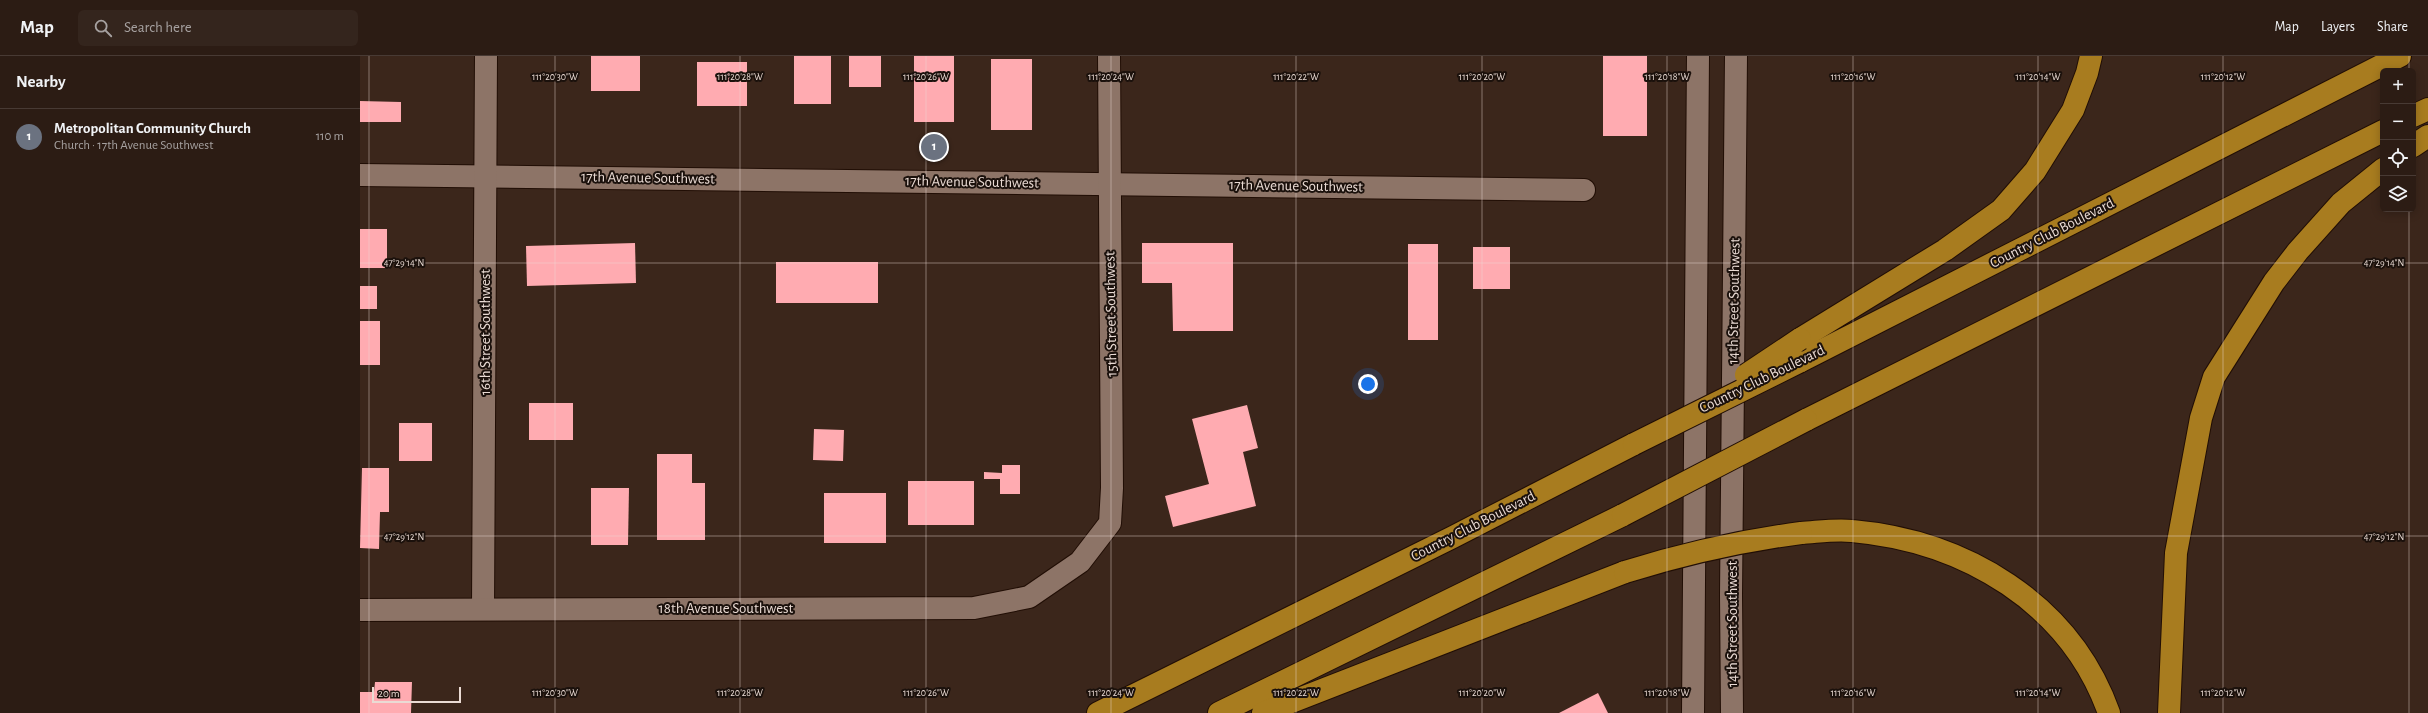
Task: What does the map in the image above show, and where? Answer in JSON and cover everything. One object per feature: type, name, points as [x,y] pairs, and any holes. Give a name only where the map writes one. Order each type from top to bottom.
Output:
[{"type":"highway","points":[[1670,425],[1800,339],[1945,250],[2001,210],[2035,171],[2073,110],[2087,73],[2090,56]]},
{"type":"highway","name":"Country Club Boulevard","points":[[1123,700],[1453,537],[1670,425],[1799,362],[2400,56]]},
{"type":"highway","points":[[2416,115],[2428,109]]},
{"type":"highway","points":[[1220,713],[1623,515],[1806,420],[2380,133]]},
{"type":"highway","points":[[2416,144],[2428,136]]},
{"type":"highway","points":[[2169,713],[2176,553],[2201,418],[2214,377],[2274,282],[2298,251],[2341,203],[2380,171]]},
{"type":"highway","points":[[1263,713],[1625,572],[1685,554],[1755,539],[1801,533],[1851,530],[1896,537],[1940,548],[1981,566],[2012,587],[2067,638],[2087,667],[2109,713]]},
{"type":"highway","points":[[1090,713],[1123,700]]},
{"type":"highway","points":[[1098,713],[1123,700]]},
{"type":"street","name":"16th Street Southwest","points":[[483,608],[486,56]]},
{"type":"street","name":"15th Street Southwest","points":[[1080,562],[1110,523],[1112,488],[1109,56]]},
{"type":"street","points":[[1693,713],[1698,56]]},
{"type":"street","name":"14th Street Southwest","points":[[1732,713],[1731,595],[1736,56]]},
{"type":"street","name":"17th Avenue Southwest","points":[[360,175],[1584,190]]},
{"type":"street","name":"18th Avenue Southwest","points":[[360,610],[483,608],[974,608],[1029,597],[1080,562]]},
{"type":"building","points":[[591,56],[640,56],[640,91],[591,91]]},
{"type":"building","points":[[794,56],[831,56],[831,104],[794,104]]},
{"type":"building","points":[[849,56],[881,56],[881,87],[849,87]]},
{"type":"building","points":[[914,56],[954,56],[954,122],[914,122]]},
{"type":"building","points":[[1603,56],[1647,56],[1647,136],[1603,136]]},
{"type":"building","points":[[991,59],[1032,59],[1032,130],[991,130]]},
{"type":"building","points":[[697,62],[747,62],[747,106],[697,106]]},
{"type":"building","points":[[360,101],[401,102],[401,122],[360,122]]},
{"type":"building","points":[[360,229],[387,229],[387,268],[360,268]]},
{"type":"building","points":[[635,243],[636,283],[527,286],[526,246]]},
{"type":"building","points":[[1142,243],[1233,243],[1233,331],[1173,331],[1172,283],[1142,283]]},
{"type":"building","points":[[1408,244],[1438,244],[1438,340],[1408,340]]},
{"type":"building","points":[[1473,247],[1510,247],[1510,289],[1473,289]]},
{"type":"building","points":[[776,262],[878,262],[878,303],[776,303]]},
{"type":"building","points":[[360,286],[377,286],[377,309],[360,309]]},
{"type":"building","points":[[360,321],[380,321],[380,365],[360,365]]},
{"type":"building","points":[[529,403],[573,403],[573,440],[529,440]]},
{"type":"building","points":[[1247,405],[1258,448],[1243,452],[1256,506],[1173,527],[1165,496],[1209,484],[1192,419]]},
{"type":"building","points":[[399,423],[432,423],[432,461],[399,461]]},
{"type":"building","points":[[814,429],[844,430],[843,461],[813,460]]},
{"type":"building","points":[[657,454],[692,454],[692,483],[705,483],[705,540],[657,540]]},
{"type":"building","points":[[1002,465],[1020,465],[1020,494],[1000,494],[1000,479],[984,479],[984,472],[1002,473]]},
{"type":"building","points":[[362,468],[389,468],[389,512],[380,512],[379,549],[360,548]]},
{"type":"building","points":[[908,481],[974,481],[974,525],[908,525]]},
{"type":"building","points":[[591,488],[629,488],[628,545],[591,545]]},
{"type":"building","points":[[824,493],[886,493],[886,543],[824,543]]},
{"type":"building","points":[[375,682],[412,682],[411,713],[360,713],[360,692],[374,692]]},
{"type":"building","points":[[1598,693],[1608,713],[1559,713]]},
{"type":"place","name":"Metropolitan Community Church","points":[[934,147]]}]
